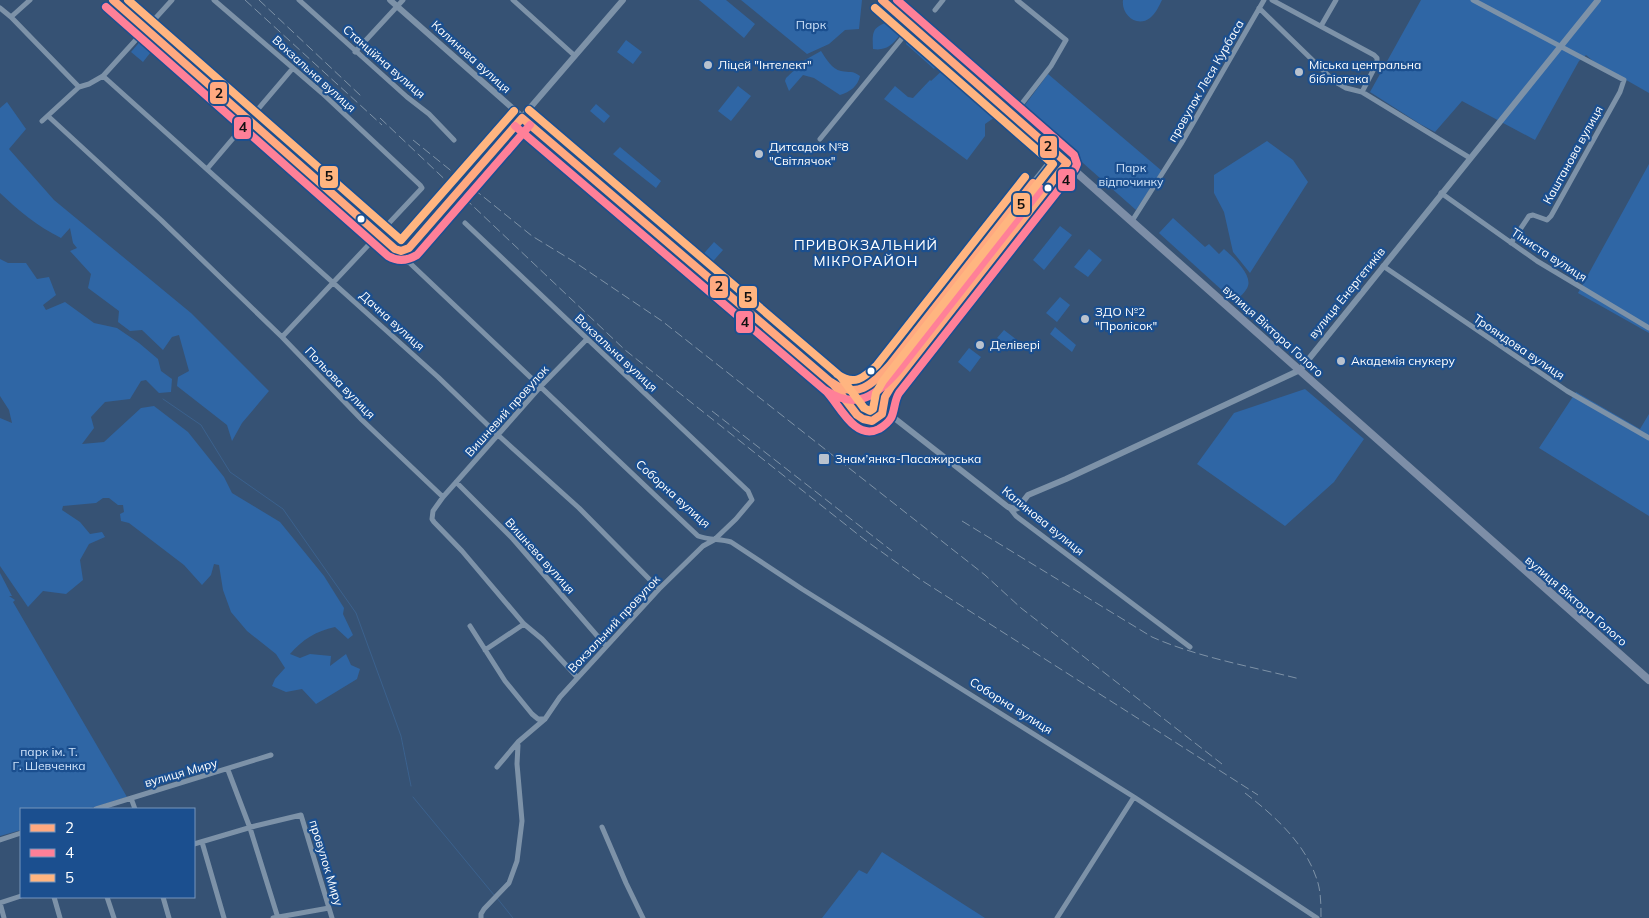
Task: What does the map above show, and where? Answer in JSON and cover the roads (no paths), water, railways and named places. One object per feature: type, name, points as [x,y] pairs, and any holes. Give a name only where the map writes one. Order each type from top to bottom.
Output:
[{"type":"main road","name":"вулиця Віктора Голого","points":[[882,0],[1649,680]]},
{"type":"street","points":[[11,17],[30,0]]},
{"type":"street","name":"Соборна вулиця","points":[[113,0],[395,249],[698,536],[731,542],[802,590],[1134,797],[1317,918]]},
{"type":"street","points":[[42,121],[79,87],[103,76],[172,0]]},
{"type":"street","name":"Вокзальна вулиця","points":[[214,0],[293,68],[420,185],[422,188],[379,235]]},
{"type":"street","name":"Станційна вулиця","points":[[299,0],[406,97],[429,114],[454,140]]},
{"type":"street","name":"Калинова вулиця","points":[[390,0],[522,118],[834,384]]},
{"type":"street","points":[[355,52],[403,0]]},
{"type":"street","points":[[513,0],[575,56]]},
{"type":"street","points":[[473,174],[623,0]]},
{"type":"street","points":[[935,10],[943,0]]},
{"type":"street","points":[[1013,115],[1051,66],[1066,40],[1017,0]]},
{"type":"street","name":"провулок Леся Курбаса","points":[[1132,221],[1167,168],[1264,0]]},
{"type":"street","points":[[1272,0],[1377,58],[1377,63],[1362,92]]},
{"type":"street","points":[[1321,26],[1336,0]]},
{"type":"street","points":[[1473,0],[1561,47]]},
{"type":"street","name":"вулиця Енергетиків","points":[[1008,507],[1015,510],[1028,495],[1300,370],[1598,0]]},
{"type":"street","points":[[0,8],[79,87]]},
{"type":"street","points":[[1259,8],[1334,81],[1346,88],[1362,92],[1470,158]]},
{"type":"street","points":[[820,139],[912,26]]},
{"type":"street","name":"Каштанова вулиця","points":[[1511,243],[1529,216],[1533,215],[1547,220],[1550,216],[1620,92],[1624,80],[1561,47]]},
{"type":"street","points":[[207,169],[293,68]]},
{"type":"street","name":"Дачна вулиця","points":[[103,76],[438,377],[498,435],[579,508],[659,589]]},
{"type":"street","name":"Польова вулиця","points":[[48,116],[161,220],[282,337],[362,420],[443,497]]},
{"type":"street","points":[[854,411],[853,401],[855,397],[863,389],[876,381],[890,365],[1056,154]]},
{"type":"street","points":[[834,384],[861,419],[872,421],[881,415],[884,410],[884,400],[891,387],[1067,163]]},
{"type":"street","name":"Тіниста вулиця","points":[[1441,193],[1562,277],[1649,328]]},
{"type":"street","points":[[408,262],[406,256],[409,248],[455,194]]},
{"type":"street","name":"Вокзальна вулиця","points":[[465,223],[748,491],[752,500]]},
{"type":"street","points":[[282,337],[379,235]]},
{"type":"street","points":[[395,249],[401,251],[409,248]]},
{"type":"street","name":"Трояндова вулиця","points":[[1383,266],[1567,391],[1649,438]]},
{"type":"street","name":"Вишневий провулок","points":[[443,497],[540,386],[587,339]]},
{"type":"street","points":[[834,384],[848,390],[874,390],[884,400]]},
{"type":"street","name":"Калинова вулиця","points":[[884,410],[1008,507],[1016,516],[1190,647]]},
{"type":"street","name":"Вишнева вулиця","points":[[456,482],[513,539],[606,646]]},
{"type":"street","points":[[443,497],[433,511],[432,519],[524,624],[542,639],[577,677]]},
{"type":"street","name":"Вокзальний провулок","points":[[497,767],[518,742],[544,719],[577,677],[659,589],[703,546],[714,540],[736,520],[752,500]]},
{"type":"street","points":[[485,650],[524,624]]},
{"type":"street","points":[[470,626],[505,682],[532,714],[538,719],[544,719]]},
{"type":"street","points":[[481,918],[484,909],[509,883],[517,861],[522,820],[517,764],[518,742]]},
{"type":"street","name":"вулиця Миру","points":[[99,808],[228,770],[271,755]]},
{"type":"street","points":[[228,770],[250,828],[276,918],[329,908]]},
{"type":"street","points":[[1057,918],[1134,797]]},
{"type":"street","points":[[131,798],[135,808]]},
{"type":"street","name":"провулок Миру","points":[[250,828],[299,815],[303,819],[332,918]]},
{"type":"street","points":[[602,827],[643,918]]},
{"type":"street","points":[[195,844],[250,828]]},
{"type":"street","points":[[0,840],[20,833]]},
{"type":"street","points":[[202,842],[224,918]]},
{"type":"street","points":[[4,918],[0,903],[20,896]]},
{"type":"street","points":[[54,898],[60,918]]},
{"type":"street","points":[[107,898],[114,918]]},
{"type":"street","points":[[162,898],[169,918]]},
{"type":"waterway","points":[[163,399],[201,425],[230,472],[283,509],[356,613],[401,736],[411,786]]},
{"type":"waterway","points":[[413,797],[494,895]]},
{"type":"waterway","points":[[497,898],[513,918]]},
{"type":"tunnel","points":[[455,194],[473,174]]},
{"type":"railway","points":[[245,0],[382,125]]},
{"type":"railway","points":[[259,0],[361,96]]},
{"type":"railway","points":[[380,118],[625,350],[865,540],[921,580],[1258,795]]},
{"type":"railway","points":[[413,140],[532,236],[573,261],[662,321],[985,575],[1021,608],[1222,764]]},
{"type":"railway","points":[[712,411],[892,551]]},
{"type":"railway","points":[[962,521],[1152,637],[1206,656],[1300,679]]},
{"type":"railway","points":[[1245,793],[1279,822],[1306,856],[1318,883],[1321,918]]},
{"type":"place","name":"Ліцей \"Інтелект\"","points":[[708,65]]},
{"type":"place","name":"Міська центральна бібліотека","points":[[1299,72]]},
{"type":"place","name":"Дитсадок №8 \"Світлячок\"","points":[[759,154]]},
{"type":"place","name":"ЗДО №2 \"Пролісок\"","points":[[1085,319]]},
{"type":"place","name":"Делівері","points":[[980,345]]},
{"type":"place","name":"Академія снукеру","points":[[1341,361]]},
{"type":"place","name":"Знам’янка-Пасажирська","points":[[824,459]]},
{"type":"district","name":"ПРИВОКЗАЛЬНИЙ МІКРОРАЙОН","points":[[866,254]]},
{"type":"park label","name":"Парк","points":[[811,25]]},
{"type":"park label","name":"Парк відпочинку","points":[[1131,175]]},
{"type":"park label","name":"парк ім. Т. Г. Шевченка","points":[[49,759]]}]
